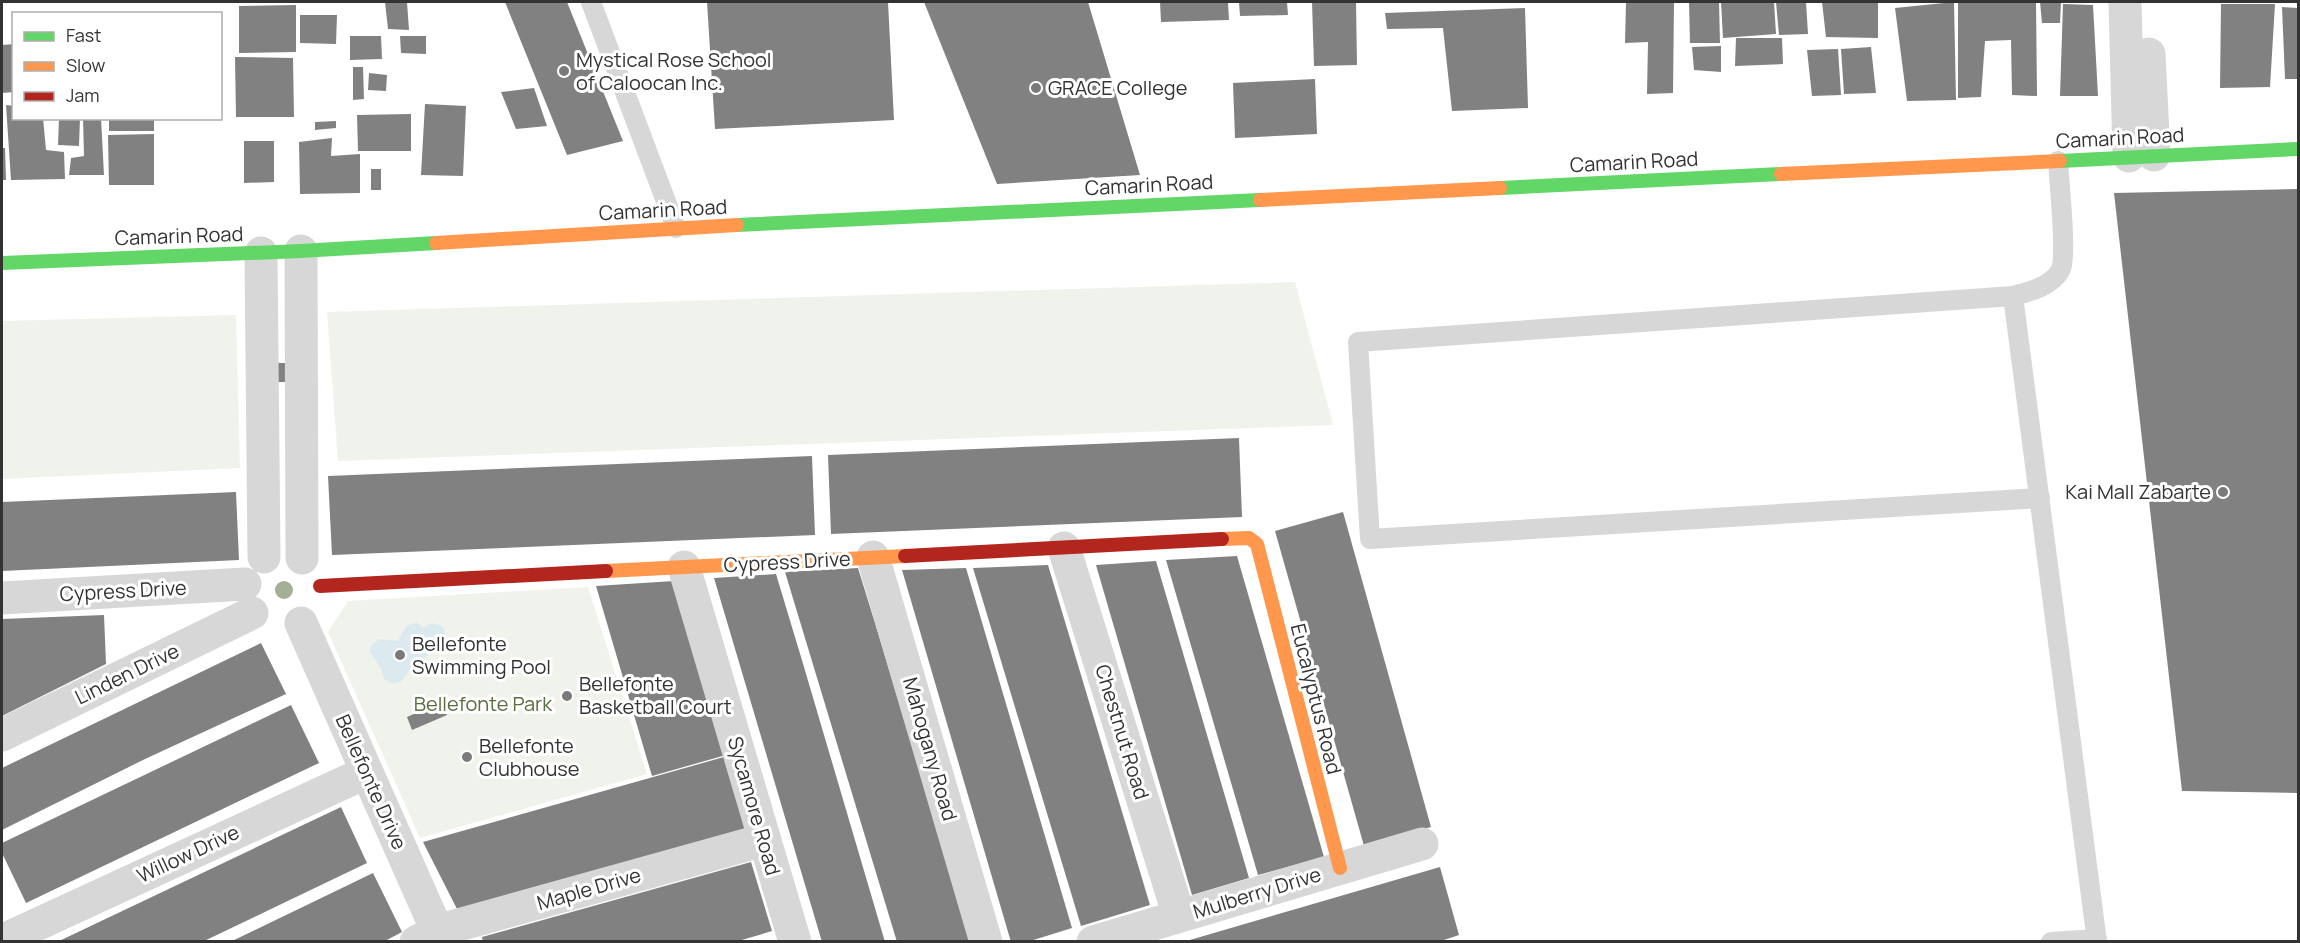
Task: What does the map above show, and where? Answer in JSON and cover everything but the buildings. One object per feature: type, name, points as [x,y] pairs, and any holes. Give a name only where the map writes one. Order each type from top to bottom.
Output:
[{"type":"main road","name":"Camarin Road","points":[[2,263],[261,253],[676,228],[2298,149]]},
{"type":"main road","name":"Cypress Drive","points":[[320,586],[1249,538],[1253,540]]},
{"type":"main road","name":"Eucalyptus Road","points":[[1253,540],[1257,544],[1340,868]]},
{"type":"street","points":[[2125,2],[2141,156]]},
{"type":"street","points":[[2141,156],[2147,2]]},
{"type":"street","points":[[301,251],[302,558]]},
{"type":"street","points":[[261,253],[264,557]]},
{"type":"street","name":"Chestnut Road","points":[[1064,548],[1179,916]]},
{"type":"street","points":[[283,552],[302,558],[317,575],[320,597],[316,607],[301,623],[280,628],[269,626],[248,599],[248,573],[264,557],[283,552]]},
{"type":"street","name":"Mahogany Road","points":[[873,557],[986,942]]},
{"type":"street","name":"Sycamore Road","points":[[684,567],[795,942]]},
{"type":"street","name":"Cypress Drive","points":[[2,598],[248,599]]},
{"type":"street","name":"Linden Drive","points":[[2,735],[248,599]]},
{"type":"street","name":"Bellefonte Drive","points":[[301,623],[367,772],[431,938]]},
{"type":"street","name":"Willow Drive","points":[[8,933],[367,772]]},
{"type":"street","name":"Maple Drive","points":[[431,938],[764,840]]},
{"type":"street","name":"Mulberry Drive","points":[[1093,942],[1422,844]]},
{"type":"lane","points":[[591,2],[676,228]]},
{"type":"lane","points":[[2040,498],[1370,538],[1358,342],[2013,296],[2032,291],[2048,283],[2060,269],[2063,253],[2058,161]]},
{"type":"lane","points":[[2013,296],[2097,940],[2051,942]]},
{"type":"green space","points":[[1295,282],[1333,425],[338,461],[327,312]]},
{"type":"green space","points":[[236,315],[240,468],[2,479],[2,321]]},
{"type":"green space","name":"Bellefonte Park","points":[[588,587],[647,774],[420,838],[328,632],[348,601]]},
{"type":"shaded area","name":"Bellefonte Swimming Pool","points":[[417,622],[423,628],[432,623],[442,626],[445,641],[439,648],[432,648],[423,662],[413,665],[402,681],[393,684],[384,679],[381,668],[370,652],[370,647],[379,639],[398,641],[406,626]]},
{"type":"traffic: fast","points":[[2060,161],[2298,149]]},
{"type":"traffic: fast","points":[[1500,188],[1781,174]]},
{"type":"traffic: fast","points":[[737,225],[1260,200]]},
{"type":"traffic: fast","points":[[2,263],[436,243]]},
{"type":"traffic: slow","points":[[1781,174],[2060,161]]},
{"type":"traffic: slow","points":[[1260,200],[1500,188]]},
{"type":"traffic: slow","points":[[436,243],[737,225]]},
{"type":"traffic: slow","points":[[1222,539],[1249,538],[1257,544],[1340,868]]},
{"type":"traffic: slow","points":[[606,571],[905,556]]},
{"type":"traffic: jam","points":[[905,556],[1222,539]]},
{"type":"traffic: jam","points":[[320,586],[606,571]]},
{"type":"place","name":"Mystical Rose School of Caloocan Inc.","points":[[564,71]]},
{"type":"place","name":"GRACE College","points":[[1036,88]]},
{"type":"place","name":"Kai Mall Zabarte","points":[[2223,492]]},
{"type":"place","name":"Bellefonte Swimming Pool","points":[[400,655]]},
{"type":"place","name":"Bellefonte Basketball Court","points":[[567,696]]},
{"type":"place","name":"Bellefonte Clubhouse","points":[[467,757]]}]
